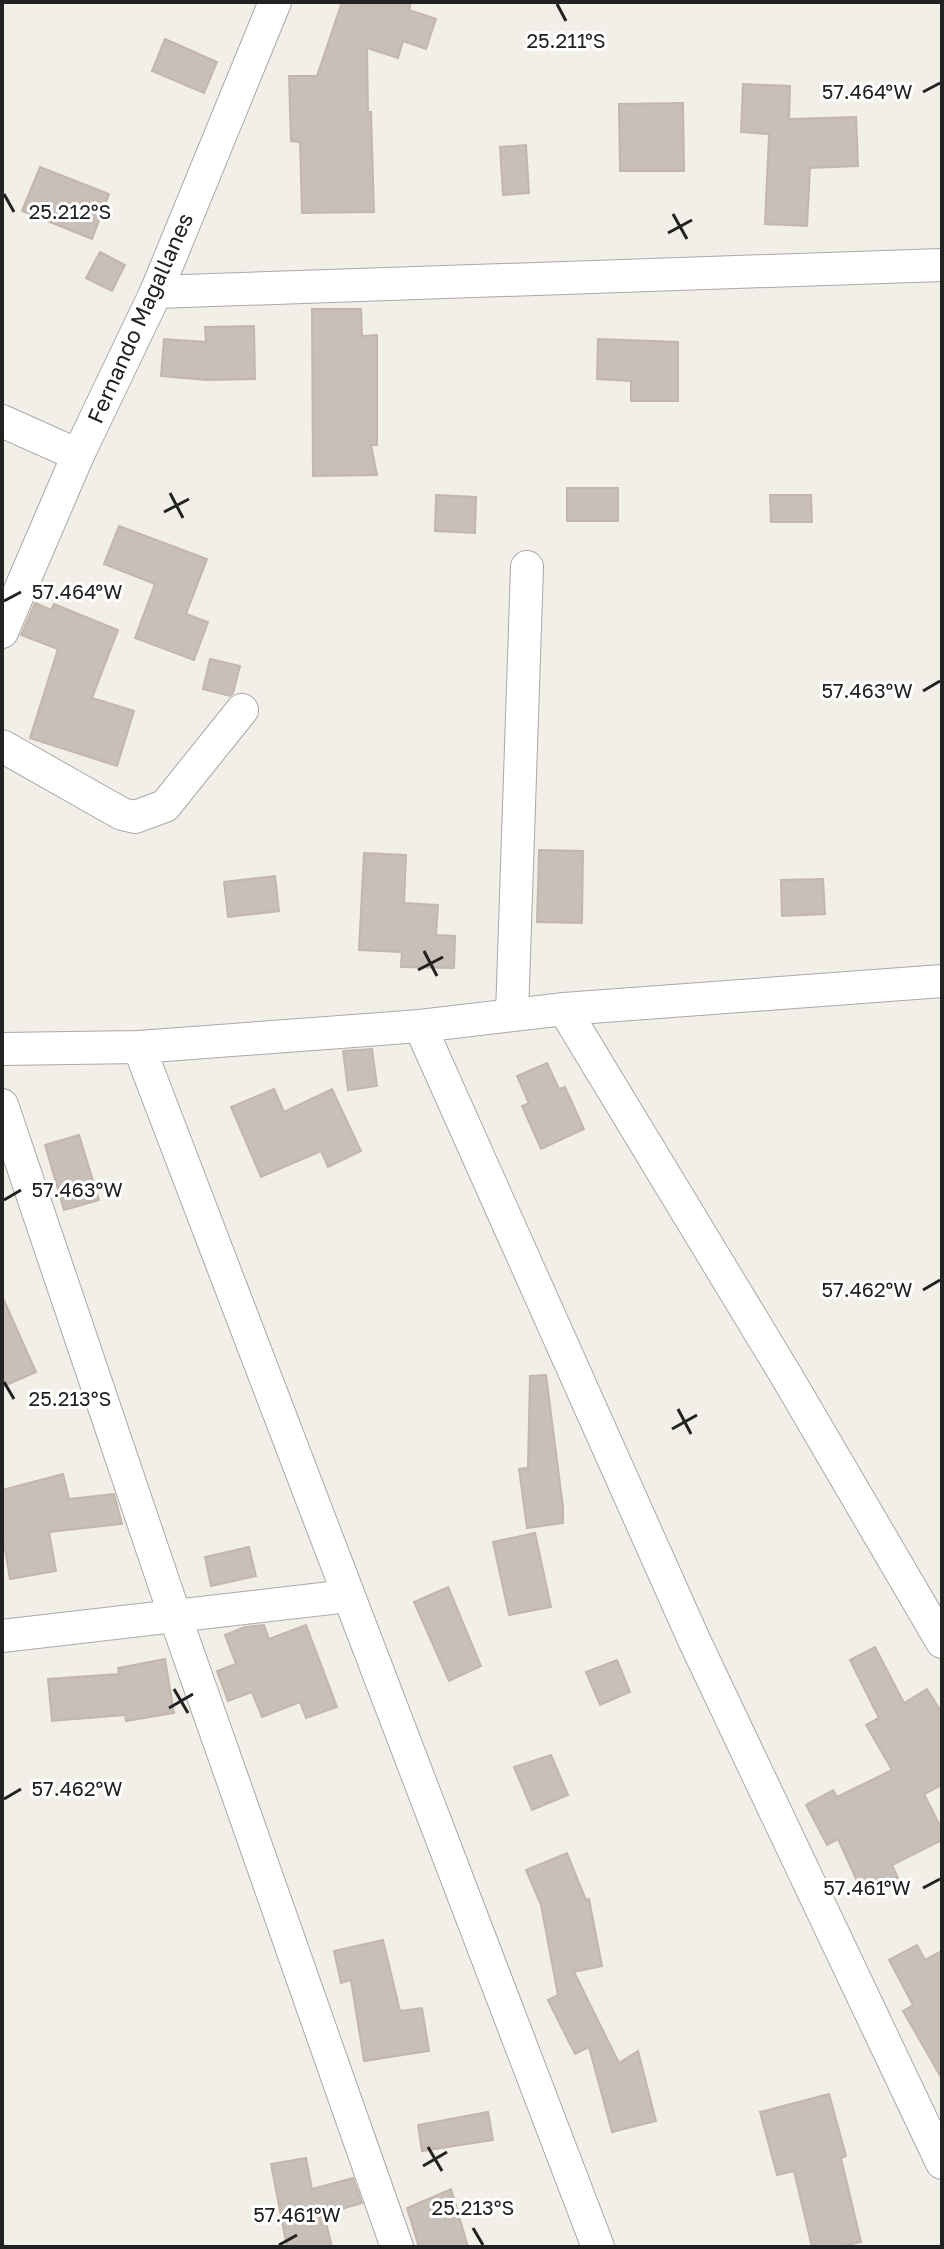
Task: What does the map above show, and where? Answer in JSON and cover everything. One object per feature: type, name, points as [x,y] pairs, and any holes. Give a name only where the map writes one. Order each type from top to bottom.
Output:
[{"type":"street","name":"Fernando Magallanes","points":[[2,632],[78,455],[156,292],[275,2]]},
{"type":"street","points":[[156,292],[942,265]]},
{"type":"street","points":[[2,421],[78,455]]},
{"type":"street","points":[[512,1015],[527,567]]},
{"type":"street","points":[[2,746],[122,814],[135,817],[165,806],[242,710]]},
{"type":"street","points":[[2,1049],[139,1047],[420,1026],[564,1009],[942,981]]},
{"type":"street","points":[[564,1009],[787,1377],[942,1642]]},
{"type":"street","points":[[420,1026],[695,1642],[942,2163]]},
{"type":"street","points":[[139,1047],[598,2247]]},
{"type":"street","points":[[2,1105],[175,1616],[397,2247]]},
{"type":"street","points":[[2,1636],[348,1596]]},
{"type":"building","points":[[342,2],[411,2],[409,10],[436,19],[426,49],[403,41],[398,58],[367,48],[374,212],[302,213],[300,142],[291,141],[289,76],[317,76]]},
{"type":"building","points":[[165,39],[217,62],[204,93],[152,71]]},
{"type":"building","points":[[743,84],[790,86],[789,119],[856,117],[858,166],[810,168],[807,226],[765,224],[769,134],[741,132]]},
{"type":"building","points":[[683,103],[684,171],[620,171],[619,104]]},
{"type":"building","points":[[526,145],[529,193],[503,195],[500,147]]},
{"type":"building","points":[[40,167],[109,194],[92,239],[22,211]]},
{"type":"building","points":[[100,252],[125,265],[112,291],[86,278]]},
{"type":"building","points":[[312,309],[361,309],[362,336],[377,335],[377,445],[371,445],[377,475],[313,476]]},
{"type":"building","points":[[254,326],[255,379],[207,380],[161,376],[164,339],[206,342],[205,327]]},
{"type":"building","points":[[598,339],[678,342],[678,401],[631,401],[631,381],[597,379]]},
{"type":"building","points":[[567,488],[618,488],[618,521],[567,521]]},
{"type":"building","points":[[436,495],[476,497],[475,533],[435,531]]},
{"type":"building","points":[[770,495],[811,495],[812,522],[771,522]]},
{"type":"building","points":[[119,526],[207,559],[186,614],[208,622],[194,660],[135,638],[155,584],[104,564]]},
{"type":"building","points":[[35,603],[51,610],[54,604],[118,630],[92,698],[134,711],[117,766],[30,738],[58,649],[21,635]]},
{"type":"building","points":[[210,659],[240,666],[230,696],[203,689]]},
{"type":"building","points":[[539,850],[583,851],[582,923],[537,922]]},
{"type":"building","points":[[364,853],[406,855],[404,903],[438,905],[436,935],[455,936],[454,968],[401,967],[402,952],[359,950]]},
{"type":"building","points":[[275,876],[279,911],[228,917],[224,882]]},
{"type":"building","points":[[823,879],[825,914],[782,916],[781,880]]},
{"type":"building","points":[[372,1049],[377,1086],[348,1090],[343,1051]]},
{"type":"building","points":[[547,1063],[559,1089],[565,1087],[584,1129],[541,1149],[522,1106],[529,1103],[517,1076]]},
{"type":"building","points":[[274,1089],[284,1112],[332,1089],[361,1151],[328,1167],[321,1151],[261,1177],[231,1107]]},
{"type":"building","points":[[79,1135],[99,1200],[64,1210],[45,1145]]},
{"type":"building","points":[[2,1296],[36,1372],[2,1387]]},
{"type":"building","points":[[546,1375],[563,1523],[527,1528],[519,1469],[528,1468],[530,1376]]},
{"type":"building","points":[[63,1474],[69,1499],[114,1494],[122,1524],[49,1532],[56,1571],[10,1579],[2,1532],[2,1490]]},
{"type":"building","points":[[535,1533],[551,1607],[509,1615],[493,1542]]},
{"type":"building","points":[[249,1547],[256,1576],[211,1586],[205,1557]]},
{"type":"building","points":[[448,1587],[481,1666],[449,1681],[414,1602]]},
{"type":"building","points":[[264,1625],[269,1639],[306,1625],[337,1707],[306,1718],[300,1702],[262,1717],[252,1692],[228,1701],[217,1671],[236,1664],[225,1635],[245,1627]]},
{"type":"building","points":[[875,1647],[904,1703],[927,1689],[942,1713],[942,1785],[924,1794],[942,1830],[942,1840],[892,1865],[898,1878],[863,1894],[838,1839],[827,1845],[806,1805],[833,1790],[837,1797],[892,1770],[866,1725],[879,1718],[850,1660]]},
{"type":"building","points":[[165,1659],[174,1713],[126,1721],[125,1715],[52,1721],[48,1679],[119,1674],[118,1668]]},
{"type":"building","points":[[617,1660],[630,1692],[600,1705],[586,1672]]},
{"type":"building","points":[[551,1755],[568,1795],[532,1810],[514,1767]]},
{"type":"building","points":[[567,1853],[586,1900],[589,1899],[602,1966],[574,1972],[619,2063],[638,2051],[656,2121],[612,2132],[589,2047],[575,2054],[548,2000],[558,1995],[541,1905],[526,1870]]},
{"type":"building","points":[[383,1940],[400,2011],[422,2008],[429,2051],[364,2061],[351,1980],[341,1983],[334,1951]]},
{"type":"building","points":[[917,1945],[925,1960],[942,1951],[942,2079],[903,2011],[913,2005],[889,1960]]},
{"type":"building","points":[[829,2094],[846,2156],[841,2158],[861,2242],[838,2247],[812,2247],[794,2171],[777,2175],[760,2112]]},
{"type":"building","points":[[488,2112],[493,2140],[422,2151],[418,2125]]},
{"type":"building","points":[[306,2158],[312,2189],[353,2178],[362,2203],[324,2214],[332,2247],[287,2247],[271,2164]]},
{"type":"building","points":[[451,2189],[468,2247],[419,2247],[407,2208]]}]
